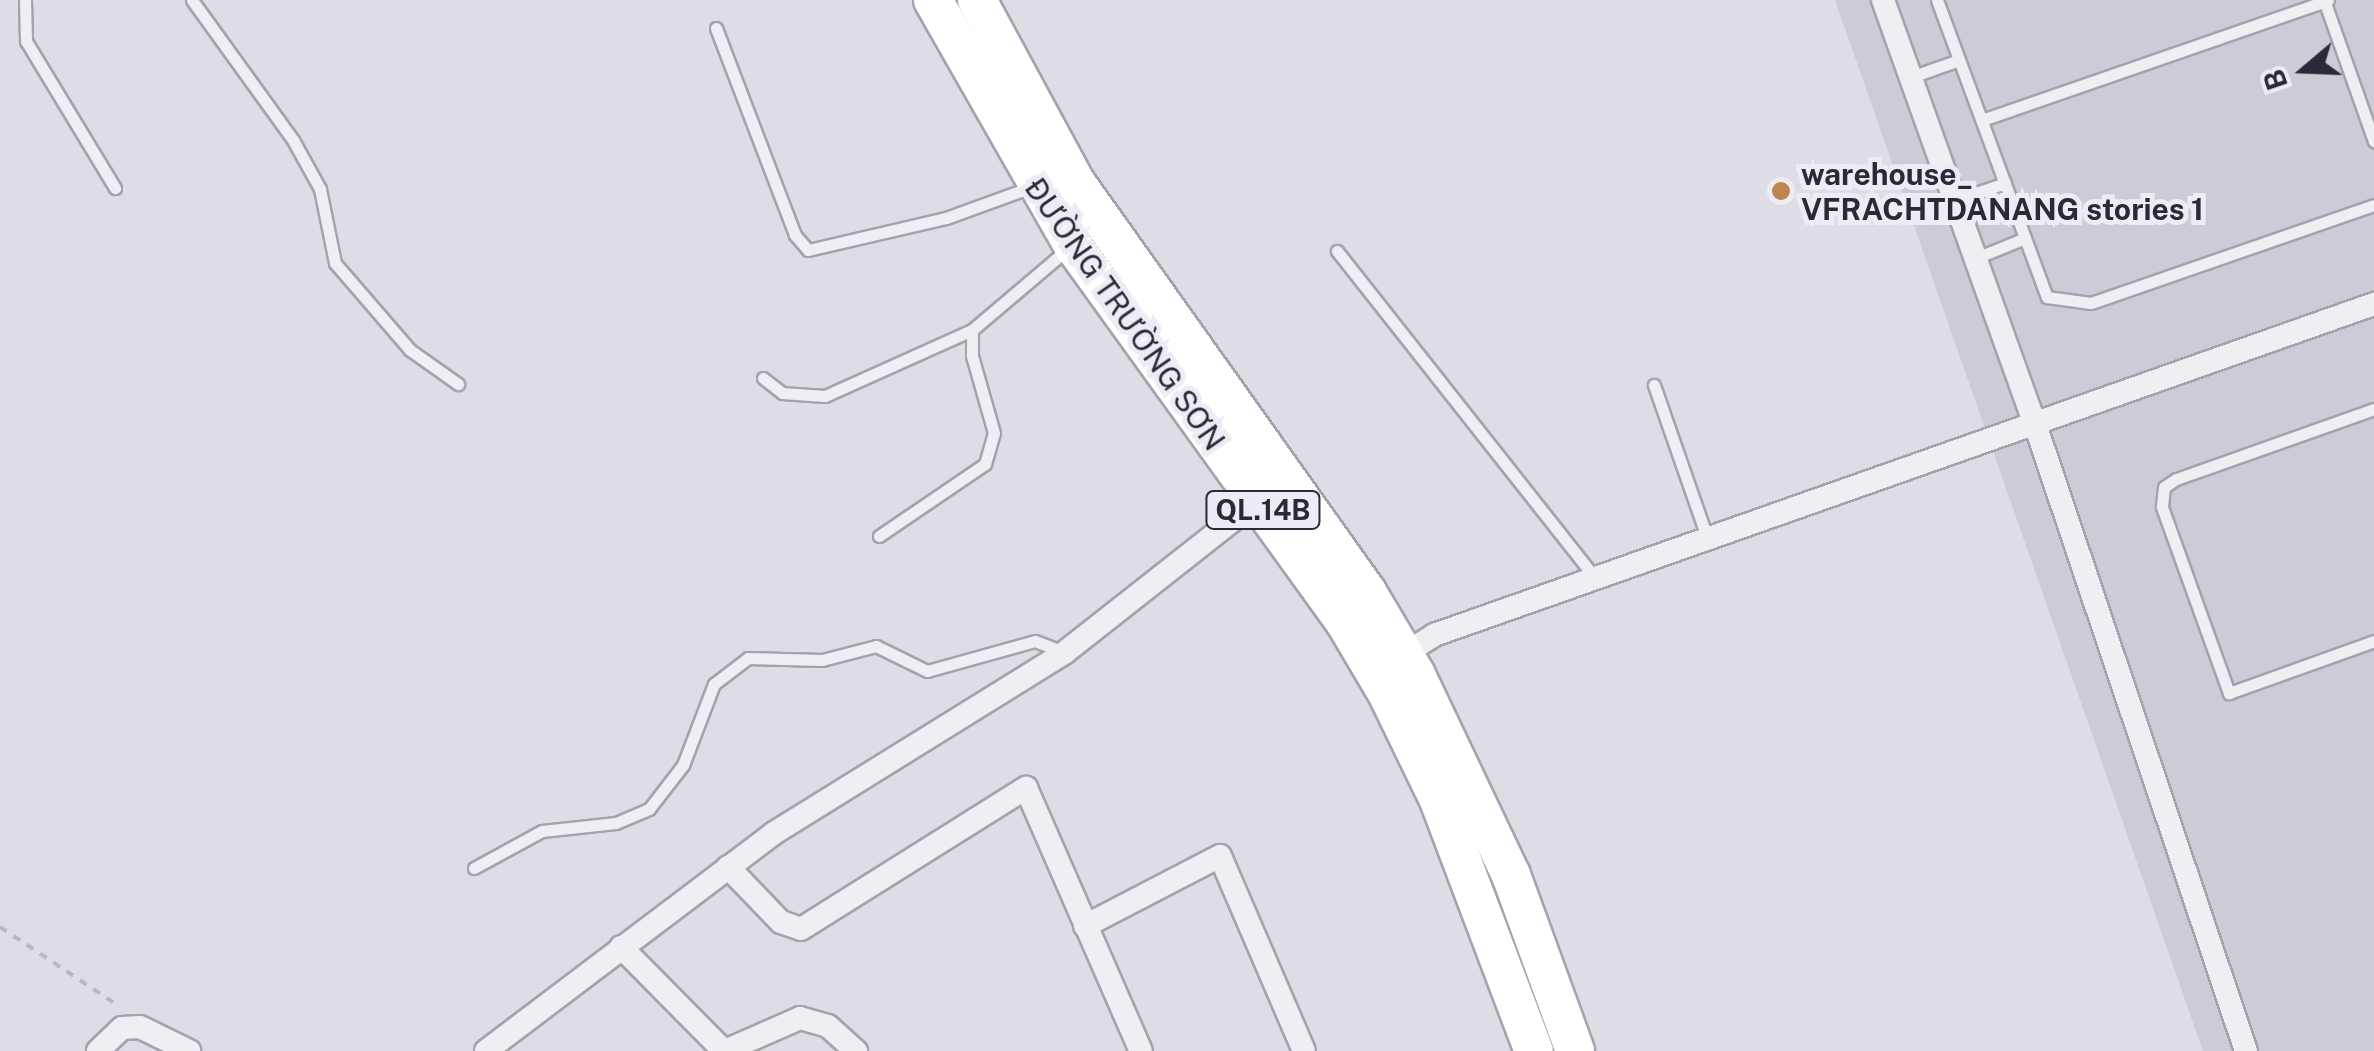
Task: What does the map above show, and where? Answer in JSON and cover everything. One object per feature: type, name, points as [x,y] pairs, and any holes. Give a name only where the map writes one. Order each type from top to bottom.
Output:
[{"type":"highway","name":"ĐƯỜNG TRƯỜNG SƠN","points":[[933,0],[1035,186],[1073,244],[1344,622],[1415,747],[1534,1051]]},
{"type":"highway","name":"ĐƯỜNG TRƯỜNG SƠN","points":[[977,0],[1076,183],[1368,592],[1404,654],[1512,875],[1575,1051]]},
{"type":"street","points":[[1883,0],[2034,421],[2246,1051]]},
{"type":"street","points":[[1404,654],[1434,635],[2374,304]]},
{"type":"street","points":[[486,1051],[728,867],[1064,653],[1256,502]]},
{"type":"street","points":[[728,867],[782,922],[802,929],[1026,788],[1141,1051]]},
{"type":"street","points":[[1086,926],[1220,856],[1304,1051]]},
{"type":"street","points":[[621,947],[724,1051],[800,1018],[828,1026],[856,1051]]},
{"type":"street","points":[[98,1051],[122,1028],[140,1027],[189,1051]]},
{"type":"lane","points":[[25,0],[26,41],[115,188]]},
{"type":"lane","points":[[192,0],[294,140],[320,189],[335,263],[410,350],[458,384]]},
{"type":"lane","points":[[1937,0],[2047,297],[2090,303],[2374,205]]},
{"type":"lane","points":[[1982,120],[2325,0],[2374,141]]},
{"type":"lane","points":[[716,28],[795,235],[808,250],[946,218],[1035,186]]},
{"type":"lane","points":[[1911,77],[1959,60]]},
{"type":"lane","points":[[1956,200],[2005,183]]},
{"type":"lane","points":[[1976,258],[2026,238]]},
{"type":"lane","points":[[764,378],[782,393],[824,396],[972,330],[1073,244]]},
{"type":"lane","points":[[1337,252],[1595,578]]},
{"type":"lane","points":[[879,536],[986,464],[994,432],[972,356],[972,330]]},
{"type":"lane","points":[[1654,385],[1707,537]]},
{"type":"lane","points":[[2374,409],[2176,480],[2164,486],[2162,507],[2229,693],[2374,641]]},
{"type":"lane","points":[[474,868],[542,831],[616,823],[649,810],[683,765],[714,684],[748,658],[822,660],[876,646],[927,671],[1036,641],[1064,653]]},
{"type":"path","points":[[0,927],[108,995],[140,1027]]},
{"type":"shaded area","points":[[1835,0],[2374,0],[2374,1051],[2203,1051]]},
{"type":"place","name":"warehouse_ VFRACHTDANANG stories 1","points":[[1781,191]]}]
